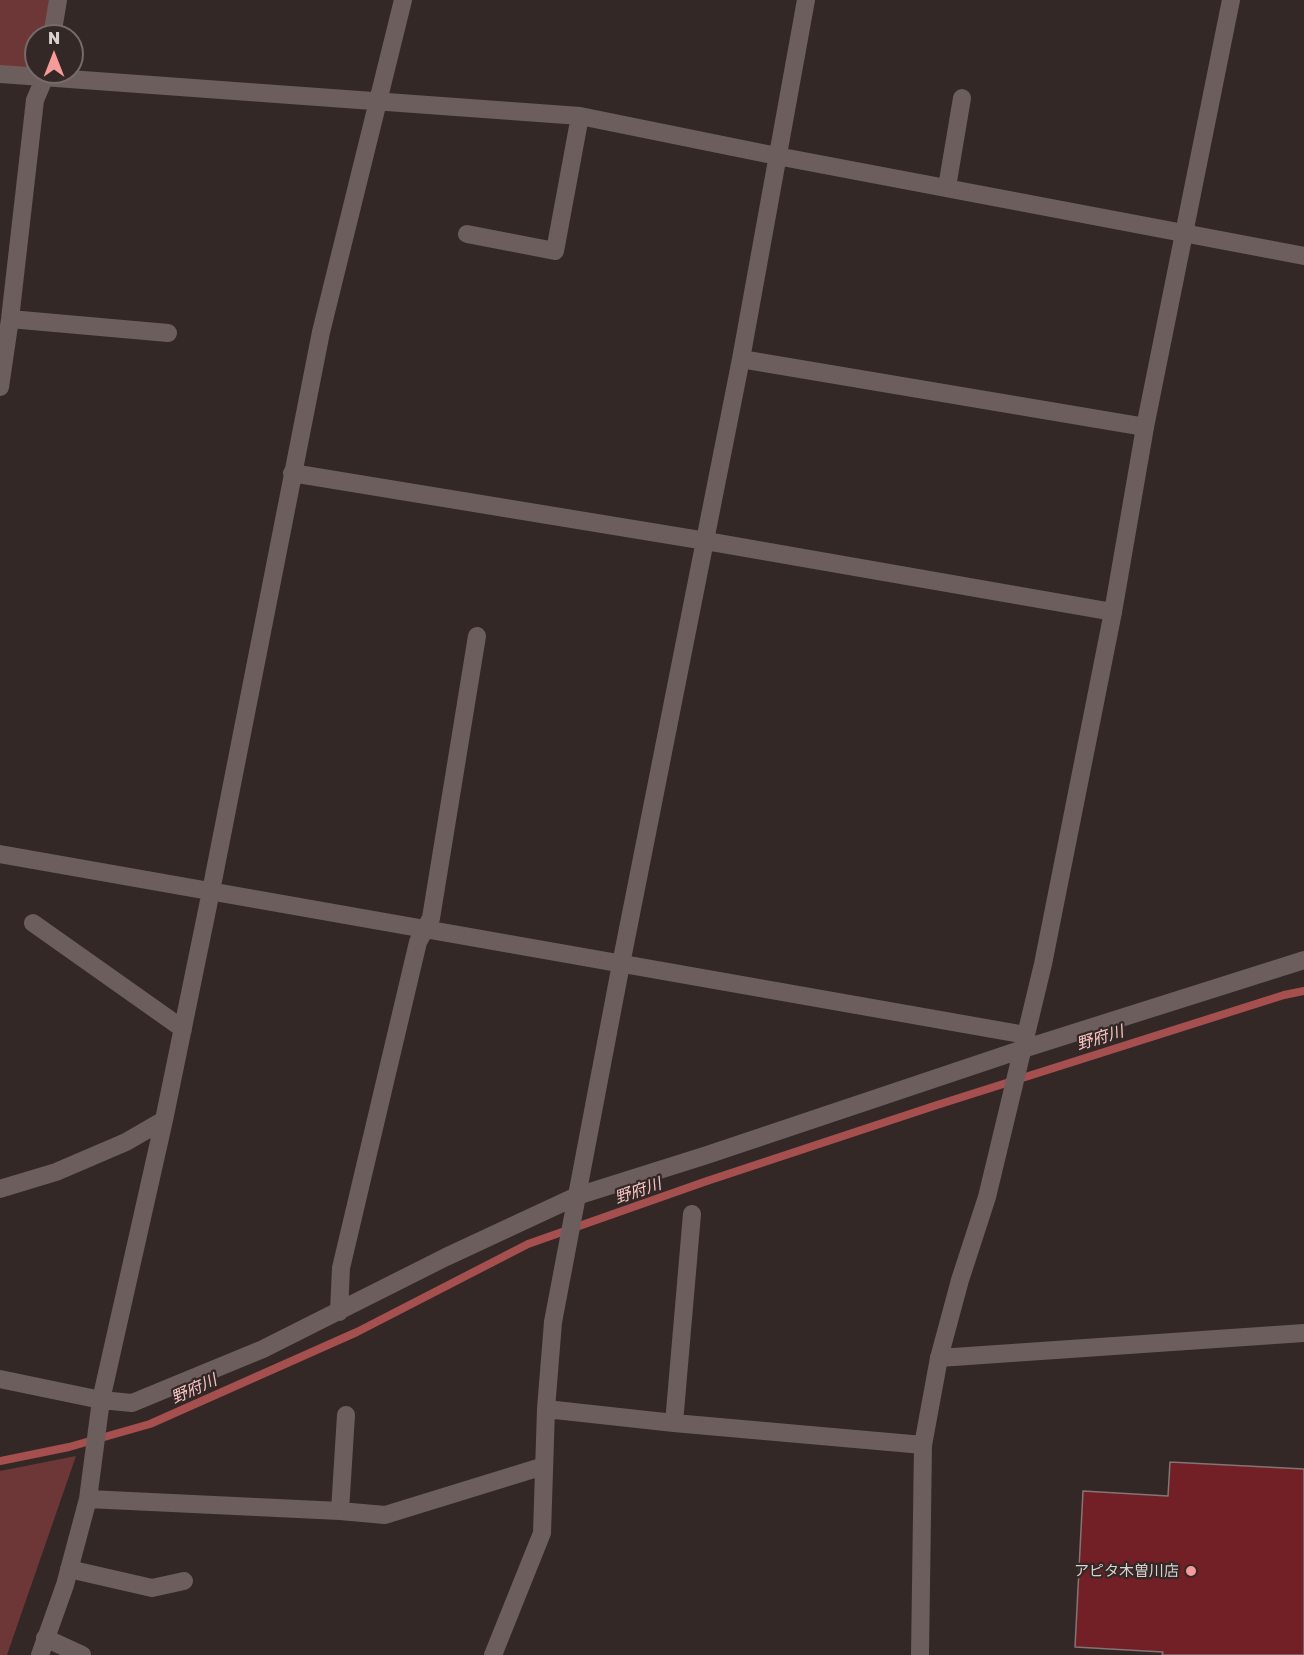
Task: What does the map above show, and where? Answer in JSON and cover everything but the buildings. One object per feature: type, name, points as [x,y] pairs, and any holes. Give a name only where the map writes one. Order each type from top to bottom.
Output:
[{"type":"street","points":[[54,24],[57,0]]},
{"type":"street","points":[[82,1655],[42,1646],[69,1569],[88,1499],[101,1400],[183,1029],[321,332],[403,0]]},
{"type":"street","points":[[495,1655],[542,1533],[546,1409],[553,1322],[621,964],[741,359],[806,0]]},
{"type":"street","points":[[920,1655],[923,1445],[939,1358],[960,1280],[987,1197],[1043,964],[1113,612],[1145,427],[1186,233],[1231,0]]},
{"type":"street","points":[[0,74],[24,75]]},
{"type":"street","points":[[84,78],[580,116],[777,156],[1304,256]]},
{"type":"street","points":[[0,387],[10,319],[34,100],[42,84]]},
{"type":"street","points":[[947,187],[962,98]]},
{"type":"street","points":[[467,234],[555,251],[580,116]]},
{"type":"street","points":[[10,319],[168,333]]},
{"type":"street","points":[[741,359],[1145,427]]},
{"type":"street","points":[[292,474],[706,541],[1113,612]]},
{"type":"street","points":[[339,1312],[341,1268],[418,942],[431,918],[477,636]]},
{"type":"street","points":[[0,854],[621,964],[1024,1047]]},
{"type":"street","points":[[33,923],[183,1029]]},
{"type":"street","points":[[0,1379],[101,1400],[132,1403],[263,1349],[446,1257],[576,1202],[1024,1047],[1304,960]]},
{"type":"street","points":[[0,1190],[56,1172],[126,1142],[164,1120]]},
{"type":"street","points":[[674,1423],[692,1214]]},
{"type":"street","points":[[939,1358],[1304,1333]]},
{"type":"street","points":[[546,1409],[923,1445]]},
{"type":"street","points":[[340,1511],[346,1415]]},
{"type":"street","points":[[88,1499],[385,1515],[544,1466]]},
{"type":"street","points":[[69,1569],[152,1588],[184,1581]]},
{"type":"shaded area","points":[[0,0],[67,0],[61,24],[24,24],[24,72],[0,73]]},
{"type":"shaded area","points":[[76,1456],[7,1655],[0,1655],[0,1471]]},
{"type":"waterway","name":"野府川","points":[[0,1461],[69,1447],[150,1424],[357,1332],[528,1244],[707,1181],[937,1105],[1284,995],[1304,991]]},
{"type":"place","name":"アピタ木曽川店","points":[[1191,1571]]}]
